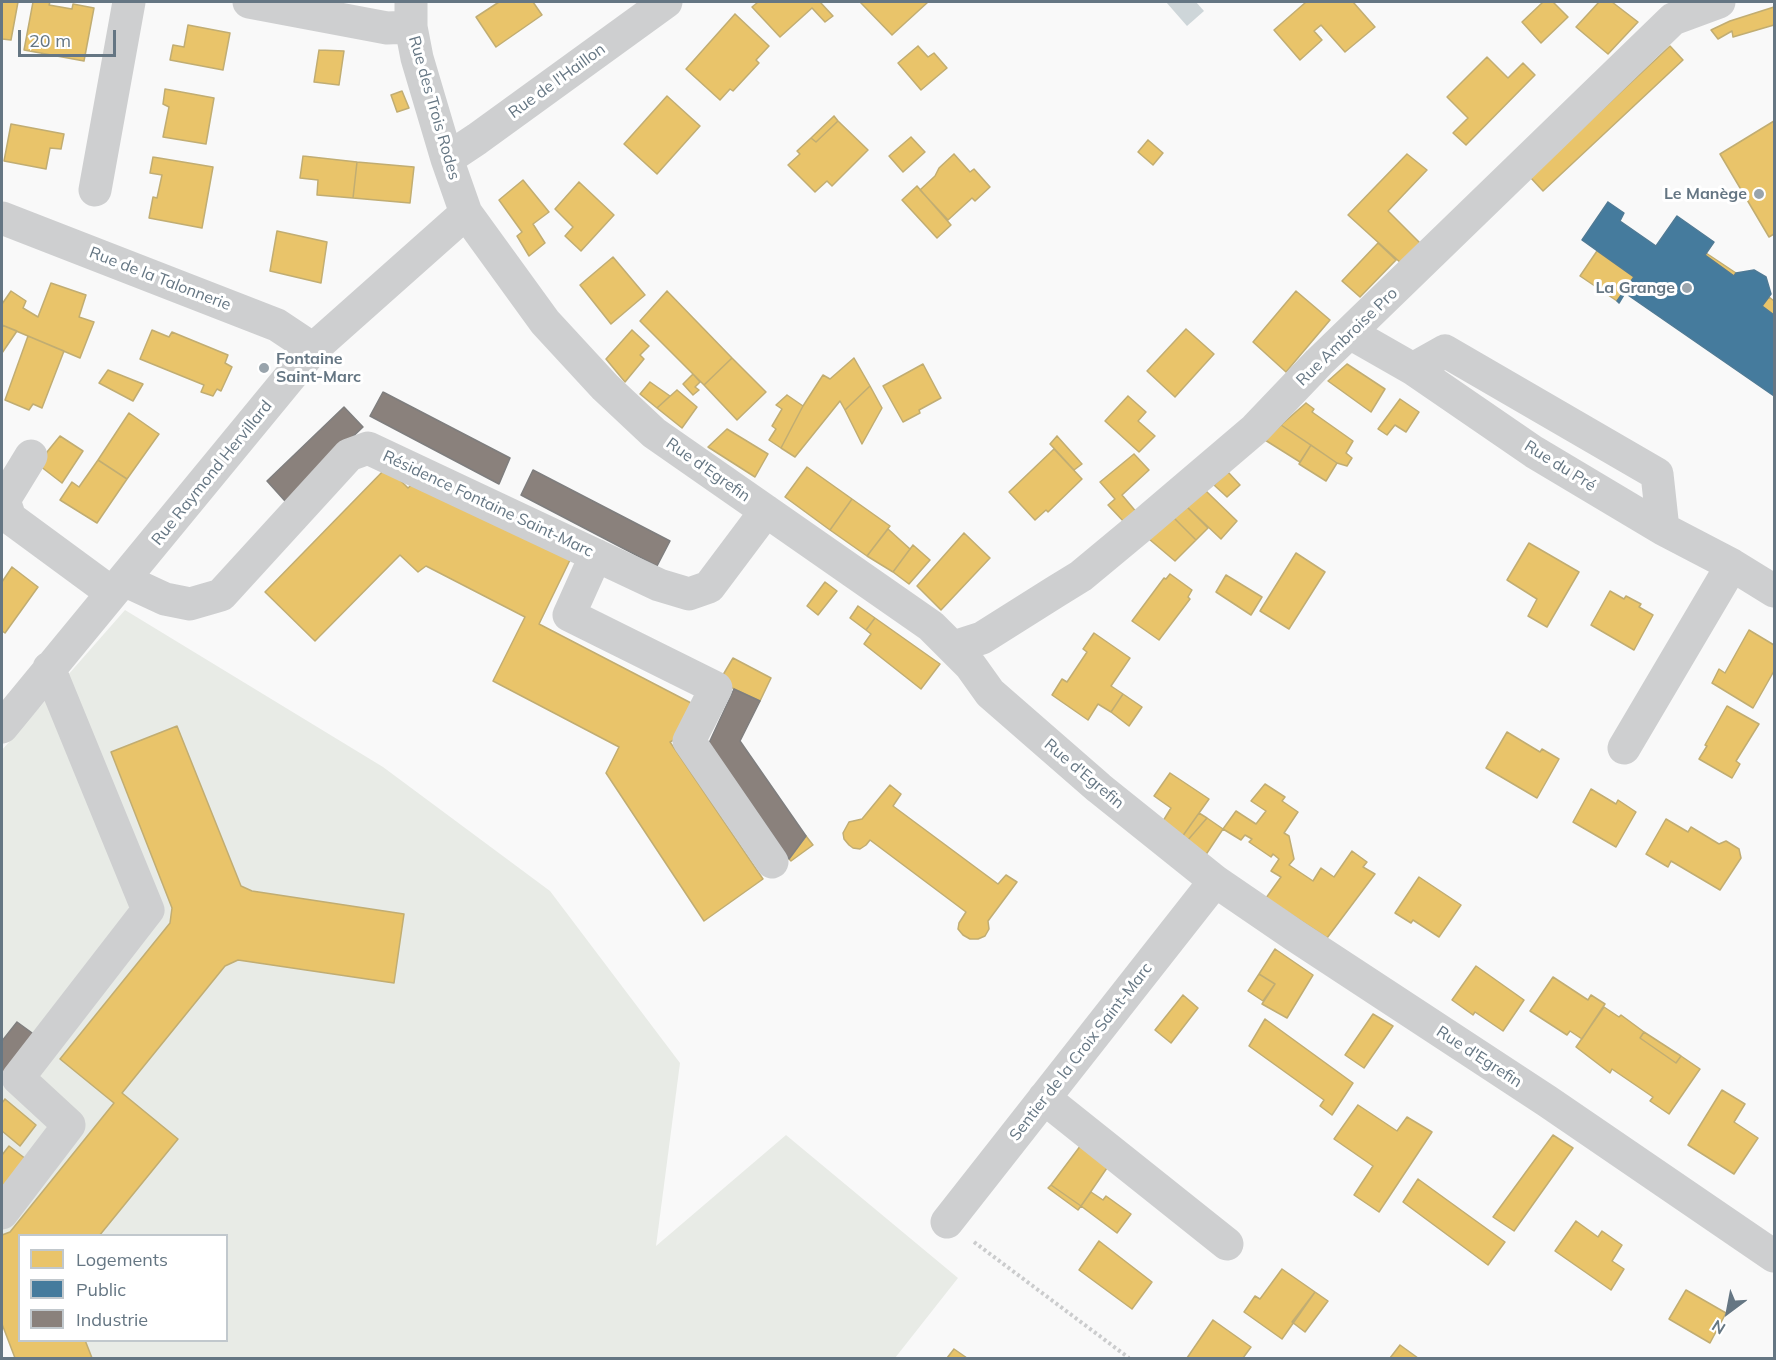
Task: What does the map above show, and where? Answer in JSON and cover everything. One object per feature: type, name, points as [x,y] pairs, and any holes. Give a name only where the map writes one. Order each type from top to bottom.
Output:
[{"type":"street","points":[[95,190],[129,2]]},
{"type":"street","points":[[249,2],[387,28],[411,14]]},
{"type":"street","name":"Rue de l'Haillon","points":[[447,159],[666,2]]},
{"type":"street","name":"Rue Ambroise Pro","points":[[954,648],[982,639],[1082,576],[1255,429],[1319,362],[1673,19],[1719,2]]},
{"type":"street","name":"Rue des Trois Rodes","points":[[411,14],[417,58],[447,159],[466,213]]},
{"type":"street","name":"Rue Raymond Hervillard","points":[[2,727],[313,349],[466,213]]},
{"type":"street","name":"Rue d'Egrefin","points":[[466,213],[545,322],[605,387],[654,433],[931,627],[970,665],[990,693],[1099,788],[1215,881],[1547,1101],[1771,1245]]},
{"type":"street","name":"Rue de la Talonnerie","points":[[2,218],[277,325],[313,349]]},
{"type":"street","name":"Rue du Pré","points":[[1350,333],[1413,369],[1534,452],[1663,529],[1732,565],[1774,591]]},
{"type":"street","points":[[1413,369],[1445,351],[1657,474],[1663,529]]},
{"type":"street","name":"Résidence Fontaine Saint-Marc","points":[[31,456],[4,500],[10,518],[118,587],[190,604],[221,595],[349,455],[368,448],[659,585],[689,594],[710,587],[766,511]]},
{"type":"street","points":[[596,555],[568,615],[716,688],[689,741],[772,861]]},
{"type":"street","points":[[1624,748],[1732,565]]},
{"type":"street","points":[[2,1214],[69,1125],[18,1078],[148,910],[49,668]]},
{"type":"street","name":"Sentier de la Croix Saint-Marc","points":[[947,1222],[1215,881]]},
{"type":"street","points":[[1044,1098],[1227,1244]]},
{"type":"path","points":[[947,1222],[1129,1359]]},
{"type":"shaded area","points":[[1166,2],[1196,2],[1204,11],[1187,26]]},
{"type":"shaded area","points":[[125,610],[383,767],[550,891],[680,1063],[656,1246],[786,1135],[958,1278],[895,1358],[92,1358],[85,1342],[228,1342],[228,1234],[99,1234],[122,1093],[225,966],[238,960],[394,983],[241,886],[177,726],[111,753],[172,908],[170,923],[60,1058],[114,1103],[10,1232],[2,1235],[2,750]]},
{"type":"building: Logements","points":[[2,2],[18,2],[11,40],[2,39]]},
{"type":"building: Logements","points":[[33,2],[50,2],[49,5],[72,9],[73,4],[94,8],[84,61],[24,50]]},
{"type":"building: Logements","points":[[499,2],[533,2],[542,15],[496,47],[476,17]]},
{"type":"building: Logements","points":[[758,2],[820,2],[833,16],[825,22],[812,8],[780,37],[752,7]]},
{"type":"building: Logements","points":[[860,2],[928,2],[892,35]]},
{"type":"building: Logements","points":[[1306,2],[1353,2],[1375,27],[1345,52],[1321,25],[1314,31],[1322,40],[1300,60],[1274,30]]},
{"type":"building: Logements","points":[[1543,2],[1553,2],[1568,17],[1541,43],[1522,22]]},
{"type":"building: Logements","points":[[1599,2],[1612,2],[1638,22],[1608,54],[1576,27]]},
{"type":"building: Logements","points":[[1774,7],[1774,25],[1733,37],[1732,31],[1718,39],[1711,30],[1730,21]]},
{"type":"building: Logements","points":[[735,14],[769,46],[756,60],[759,63],[733,91],[730,89],[720,100],[686,69]]},
{"type":"building: Logements","points":[[188,25],[230,33],[223,70],[170,60],[173,45],[184,47]]},
{"type":"building: Logements","points":[[918,46],[928,57],[934,53],[947,68],[921,90],[898,63]]},
{"type":"building: Logements","points":[[1670,46],[1683,60],[1543,191],[1530,177]]},
{"type":"building: Logements","points":[[319,50],[344,51],[339,85],[314,82]]},
{"type":"building: Logements","points":[[1487,57],[1508,78],[1523,63],[1535,75],[1466,145],[1453,133],[1468,118],[1447,97]]},
{"type":"building: Logements","points":[[165,89],[214,98],[206,144],[163,137],[169,107],[163,104]]},
{"type":"building: Logements","points":[[402,91],[409,108],[397,112],[391,95]]},
{"type":"building: Logements","points":[[667,96],[700,126],[657,174],[624,144]]},
{"type":"building: Logements","points":[[834,116],[838,121],[816,142],[811,138]]},
{"type":"building: Logements","points":[[838,121],[868,150],[832,186],[827,181],[815,192],[788,165],[800,154],[797,151],[811,138],[816,142]]},
{"type":"building: Logements","name":"Le Manège","points":[[1774,121],[1774,234],[1769,237],[1720,154]]},
{"type":"building: Logements","points":[[11,124],[64,134],[61,149],[50,148],[46,169],[4,161]]},
{"type":"building: Logements","points":[[911,137],[925,152],[903,172],[889,156]]},
{"type":"building: Logements","points":[[1148,140],[1163,153],[1153,165],[1138,152]]},
{"type":"building: Logements","points":[[954,154],[970,172],[974,169],[990,187],[975,201],[972,198],[948,220],[920,190]]},
{"type":"building: Logements","points":[[1407,154],[1427,170],[1388,211],[1421,244],[1402,264],[1348,215]]},
{"type":"building: Logements","points":[[303,156],[357,162],[353,198],[317,195],[318,180],[300,178]]},
{"type":"building: Logements","points":[[153,157],[213,167],[202,228],[149,218],[153,197],[157,198],[162,175],[150,173]]},
{"type":"building: Logements","points":[[357,162],[414,167],[410,203],[353,198]]},
{"type":"building: Logements","points":[[523,180],[549,212],[533,224],[545,243],[529,256],[517,236],[522,232],[499,200]]},
{"type":"building: Logements","points":[[579,182],[614,215],[581,251],[565,236],[573,227],[555,209]]},
{"type":"building: Logements","points":[[917,186],[951,225],[937,238],[902,200]]},
{"type":"building: Logements","points":[[277,231],[327,242],[321,283],[270,271]]},
{"type":"building: Logements","points":[[1378,243],[1396,260],[1360,297],[1342,281]]},
{"type":"building: Logements","points":[[1597,251],[1634,277],[1617,301],[1580,276]]},
{"type":"building: Logements","points":[[1706,253],[1736,273],[1734,276],[1705,255]]},
{"type":"building: Logements","points":[[613,257],[645,295],[611,324],[580,285]]},
{"type":"building: Logements","points":[[51,283],[86,295],[79,317],[94,322],[80,358],[2,325],[2,304],[11,291],[26,301],[23,308],[38,317]]},
{"type":"building: Logements","points":[[667,291],[732,358],[704,385],[640,321]]},
{"type":"building: Logements","points":[[1296,291],[1330,320],[1286,372],[1253,342]]},
{"type":"building: Logements","points":[[1769,297],[1774,301],[1774,315],[1762,306]]},
{"type":"building: Logements","points":[[2,325],[17,331],[2,353]]},
{"type":"building: Logements","points":[[1186,329],[1214,354],[1175,397],[1147,371]]},
{"type":"building: Logements","points":[[152,330],[169,337],[172,332],[228,355],[225,363],[232,367],[221,391],[217,389],[213,396],[201,392],[204,385],[140,359]]},
{"type":"building: Logements","points":[[632,330],[649,346],[640,355],[644,359],[625,382],[606,359]]},
{"type":"building: Logements","points":[[28,336],[64,351],[42,408],[33,404],[29,410],[5,400]]},
{"type":"building: Logements","points":[[732,358],[766,392],[737,420],[704,385]]},
{"type":"building: Logements","points":[[854,358],[870,386],[845,410],[840,401],[795,457],[781,448],[803,406],[823,375],[830,379]]},
{"type":"building: Logements","points":[[923,364],[941,398],[903,422],[883,386]]},
{"type":"building: Logements","points":[[1347,364],[1385,389],[1371,412],[1328,381]]},
{"type":"building: Logements","points":[[108,370],[143,384],[133,401],[99,383]]},
{"type":"building: Logements","points":[[693,374],[700,382],[695,387],[699,390],[693,395],[683,384]]},
{"type":"building: Logements","points":[[650,382],[670,396],[657,408],[640,394]]},
{"type":"building: Logements","points":[[870,386],[882,408],[862,444],[845,410]]},
{"type":"building: Logements","points":[[677,390],[697,407],[682,428],[657,408]]},
{"type":"building: Logements","points":[[787,395],[803,406],[781,448],[769,440],[776,429],[772,426],[782,409],[776,405]]},
{"type":"building: Logements","points":[[1128,396],[1146,412],[1138,421],[1155,436],[1139,452],[1105,421]]},
{"type":"building: Logements","points":[[1400,399],[1419,412],[1406,432],[1395,425],[1387,435],[1378,429]]},
{"type":"building: Logements","points":[[1306,403],[1314,409],[1312,412],[1353,441],[1346,453],[1352,458],[1347,466],[1337,463],[1281,425]]},
{"type":"building: Logements","points":[[129,413],[159,434],[127,479],[98,460]]},
{"type":"building: Logements","points":[[1281,425],[1311,445],[1300,462],[1265,440]]},
{"type":"building: Logements","points":[[727,429],[768,454],[755,477],[708,447]]},
{"type":"building: Logements","points":[[60,436],[83,451],[62,483],[40,466],[47,452]]},
{"type":"building: Logements","points":[[1057,436],[1082,464],[1074,470],[1050,444]]},
{"type":"building: Logements","points":[[1311,445],[1337,463],[1326,481],[1299,464]]},
{"type":"building: Logements","points":[[1054,449],[1082,479],[1048,512],[1046,510],[1035,520],[1009,492]]},
{"type":"building: Logements","points":[[1134,454],[1149,470],[1122,495],[1138,514],[1126,524],[1108,505],[1115,499],[1100,482]]},
{"type":"building: Logements","points":[[98,460],[127,479],[97,523],[60,500],[72,482],[79,487]]},
{"type":"building: Logements","points":[[387,467],[408,488],[418,479],[570,560],[539,624],[693,704],[681,736],[670,742],[763,879],[704,921],[606,773],[619,747],[493,681],[525,617],[426,566],[418,572],[400,555],[315,641],[265,592]]},
{"type":"building: Logements","points":[[807,467],[852,499],[830,530],[785,497]]},
{"type":"building: Logements","points":[[1228,472],[1240,485],[1227,497],[1214,485]]},
{"type":"building: Logements","points":[[1206,491],[1237,521],[1221,539],[1187,507]]},
{"type":"building: Logements","points":[[852,499],[890,526],[867,556],[830,530]]},
{"type":"building: Logements","points":[[1187,507],[1208,528],[1196,540],[1174,518]]},
{"type":"building: Logements","points":[[1174,518],[1196,540],[1175,561],[1149,539]]},
{"type":"building: Logements","points":[[888,529],[910,549],[893,572],[867,556]]},
{"type":"building: Logements","points":[[964,533],[990,558],[941,610],[917,586]]},
{"type":"building: Logements","points":[[1529,543],[1579,572],[1547,627],[1528,616],[1537,599],[1507,580]]},
{"type":"building: Logements","points":[[913,545],[930,560],[909,584],[893,572]]},
{"type":"building: Logements","points":[[1296,553],[1325,572],[1289,629],[1260,611]]},
{"type":"building: Logements","points":[[12,567],[38,587],[5,633],[2,631],[2,582]]},
{"type":"building: Logements","points":[[1170,574],[1192,590],[1188,597],[1190,599],[1159,640],[1132,621],[1164,578],[1166,579]]},
{"type":"building: Logements","points":[[1226,575],[1262,597],[1251,615],[1216,592]]},
{"type":"building: Logements","points":[[825,582],[837,591],[818,615],[807,606]]},
{"type":"building: Logements","points":[[1610,591],[1624,599],[1626,596],[1641,604],[1639,607],[1653,615],[1634,650],[1591,625]]},
{"type":"building: Logements","points":[[858,606],[875,618],[866,630],[850,618]]},
{"type":"building: Logements","points":[[875,618],[940,664],[921,689],[864,644],[871,634],[866,630]]},
{"type":"building: Logements","points":[[1749,630],[1774,645],[1774,671],[1753,708],[1712,683],[1719,669],[1725,673]]},
{"type":"building: Logements","points":[[1094,633],[1130,658],[1111,686],[1123,694],[1111,712],[1098,704],[1088,720],[1052,695],[1062,679],[1067,682],[1087,652],[1083,649]]},
{"type":"building: Logements","points":[[733,658],[771,678],[760,701],[720,680]]},
{"type":"building: Logements","points":[[1123,694],[1142,707],[1129,726],[1111,712]]},
{"type":"building: Logements","points":[[1727,706],[1759,724],[1736,761],[1740,764],[1732,778],[1699,759]]},
{"type":"building: Logements","points":[[177,726],[241,886],[252,891],[404,914],[394,983],[238,960],[225,966],[122,1093],[178,1139],[101,1234],[18,1234],[18,1342],[86,1342],[92,1358],[15,1358],[2,1324],[2,1235],[10,1232],[114,1103],[60,1059],[170,923],[172,908],[111,752]]},
{"type":"building: Logements","points":[[1507,732],[1540,752],[1542,749],[1559,759],[1537,798],[1486,768]]},
{"type":"building: Logements","points":[[1170,773],[1209,799],[1182,837],[1163,821],[1171,808],[1154,796]]},
{"type":"building: Logements","points":[[1265,784],[1285,797],[1282,801],[1298,812],[1284,833],[1289,836],[1294,859],[1289,865],[1313,881],[1321,868],[1334,877],[1352,851],[1367,862],[1363,867],[1375,874],[1327,938],[1266,898],[1281,877],[1271,871],[1279,859],[1273,854],[1271,857],[1249,842],[1252,839],[1245,835],[1241,840],[1223,829],[1236,811],[1256,824],[1266,811],[1251,801]]},
{"type":"building: Logements","points":[[890,785],[901,794],[893,806],[998,884],[1006,875],[1017,882],[988,921],[989,929],[985,936],[970,939],[963,935],[958,929],[966,912],[870,840],[860,849],[853,848],[844,839],[843,833],[849,822],[862,819]]},
{"type":"building: Logements","points":[[1591,789],[1616,804],[1618,800],[1636,812],[1616,847],[1573,822]]},
{"type":"building: Logements","points":[[1199,813],[1207,818],[1187,841],[1182,837]]},
{"type":"building: Logements","points":[[1207,818],[1223,829],[1205,856],[1187,841]]},
{"type":"building: Logements","points":[[1666,819],[1688,832],[1691,827],[1719,844],[1726,841],[1739,849],[1741,858],[1720,890],[1671,861],[1668,867],[1646,854]]},
{"type":"building: Logements","points":[[806,836],[813,845],[791,861],[789,859]]},
{"type":"building: Logements","points":[[1419,877],[1461,905],[1439,937],[1413,920],[1411,923],[1395,913]]},
{"type":"building: Logements","points":[[1275,949],[1313,975],[1287,1018],[1262,1004],[1275,984],[1259,974]]},
{"type":"building: Logements","points":[[1476,966],[1524,1000],[1503,1031],[1475,1012],[1473,1015],[1452,1000]]},
{"type":"building: Logements","points":[[1259,974],[1275,984],[1263,1001],[1248,991]]},
{"type":"building: Logements","points":[[1553,977],[1588,1000],[1591,995],[1605,1004],[1582,1039],[1570,1031],[1567,1035],[1530,1011]]},
{"type":"building: Logements","points":[[1183,995],[1198,1008],[1171,1043],[1155,1030]]},
{"type":"building: Logements","points":[[1604,1007],[1619,1017],[1621,1015],[1644,1032],[1640,1038],[1676,1063],[1681,1056],[1700,1069],[1669,1114],[1650,1101],[1653,1097],[1612,1069],[1610,1073],[1576,1047]]},
{"type":"building: Logements","points":[[1373,1014],[1393,1026],[1364,1068],[1345,1055]]},
{"type":"building: Logements","points":[[1265,1019],[1353,1083],[1332,1115],[1320,1106],[1324,1100],[1249,1046]]},
{"type":"building: Logements","points":[[1644,1032],[1681,1056],[1676,1063],[1640,1038]]},
{"type":"building: Logements","points":[[1722,1090],[1745,1104],[1734,1122],[1758,1138],[1734,1174],[1688,1145]]},
{"type":"building: Logements","points":[[5,1099],[36,1125],[20,1146],[2,1131],[2,1103]]},
{"type":"building: Logements","points":[[1358,1105],[1397,1131],[1407,1117],[1432,1132],[1379,1212],[1354,1195],[1373,1166],[1334,1139]]},
{"type":"building: Logements","points":[[1553,1135],[1573,1148],[1514,1231],[1493,1217]]},
{"type":"building: Logements","points":[[1081,1145],[1109,1165],[1081,1206],[1051,1185]]},
{"type":"building: Logements","points":[[9,1146],[31,1163],[2,1190],[2,1155]]},
{"type":"building: Logements","points":[[1418,1179],[1505,1242],[1488,1265],[1403,1202]]},
{"type":"building: Logements","points":[[1051,1185],[1081,1206],[1078,1210],[1048,1188]]},
{"type":"building: Logements","points":[[1091,1192],[1103,1200],[1106,1196],[1131,1214],[1117,1233],[1081,1206]]},
{"type":"building: Logements","points":[[1576,1221],[1598,1237],[1602,1231],[1622,1245],[1612,1261],[1624,1269],[1611,1290],[1555,1251]]},
{"type":"building: Logements","points":[[1099,1241],[1152,1282],[1132,1309],[1079,1270]]},
{"type":"building: Logements","points":[[1282,1269],[1315,1292],[1282,1339],[1244,1312],[1255,1296],[1260,1299]]},
{"type":"building: Logements","points":[[1686,1290],[1726,1313],[1710,1343],[1669,1319]]},
{"type":"building: Logements","points":[[1315,1292],[1328,1301],[1305,1332],[1292,1322]]},
{"type":"building: Logements","points":[[1213,1320],[1251,1347],[1243,1358],[1187,1358]]},
{"type":"building: Logements","points":[[1400,1345],[1418,1358],[1390,1358]]},
{"type":"building: Logements","points":[[954,1349],[967,1358],[947,1358]]},
{"type":"building: Public","name":"La Grange","points":[[1608,202],[1624,213],[1620,221],[1656,246],[1677,216],[1714,242],[1705,255],[1734,276],[1736,273],[1754,270],[1766,277],[1771,294],[1762,306],[1774,315],[1774,396],[1625,293],[1619,303],[1617,301],[1634,277],[1582,240]]},
{"type":"building: Industrie","points":[[383,392],[510,458],[499,484],[370,416]]},
{"type":"building: Industrie","points":[[344,407],[363,427],[285,501],[267,481]]},
{"type":"building: Industrie","points":[[533,470],[670,541],[657,566],[521,495]]},
{"type":"building: Industrie","points":[[734,689],[760,701],[740,741],[806,836],[789,859],[709,743]]},
{"type":"building: Industrie","points":[[17,1022],[39,1038],[2,1084],[2,1041]]},
{"type":"place","name":"Le Manège","points":[[1759,194]]},
{"type":"place","name":"La Grange","points":[[1687,288]]},
{"type":"place","name":"Fontaine Saint-Marc","points":[[264,368]]}]
